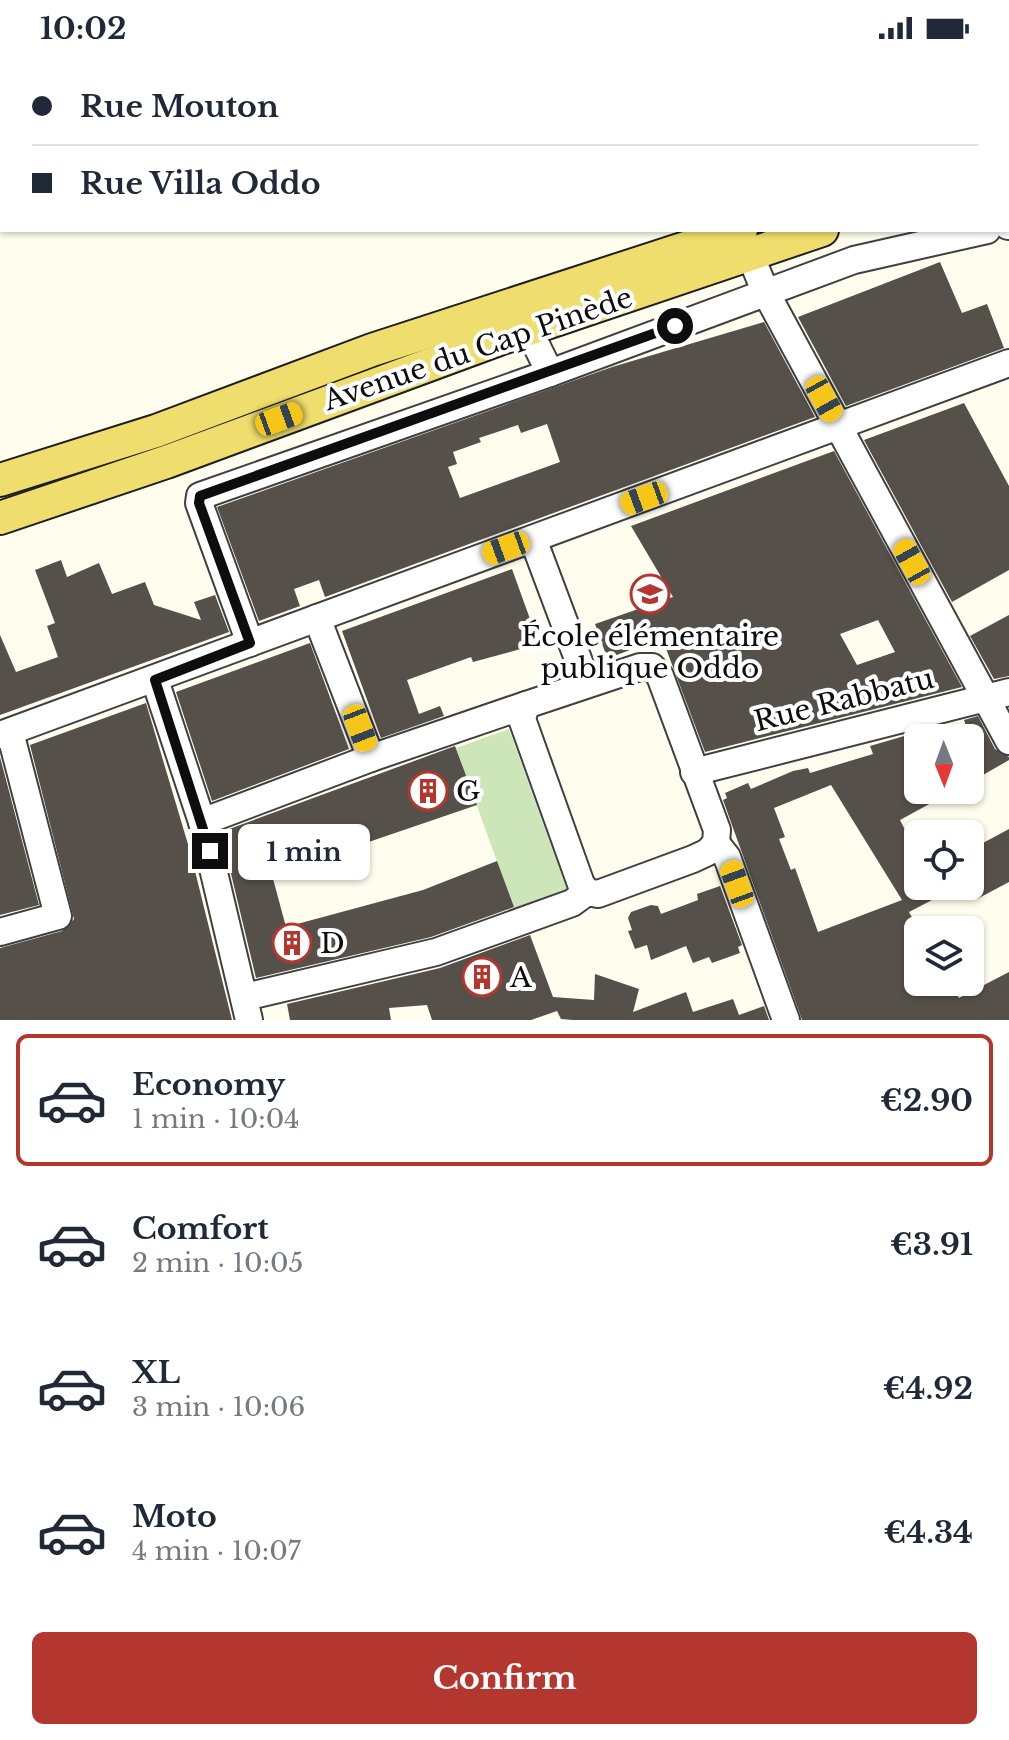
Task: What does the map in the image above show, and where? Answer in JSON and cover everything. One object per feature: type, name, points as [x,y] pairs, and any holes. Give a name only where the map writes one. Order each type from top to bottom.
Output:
[{"type":"main road","name":"Avenue du Cap Pinède","points":[[0,480],[156,431],[372,350],[506,306],[745,243],[810,232]]},
{"type":"main road","name":"Avenue du Cap Pinède","points":[[0,518],[166,462],[531,329],[745,243]]},
{"type":"street","points":[[250,643],[199,503],[200,496],[550,373],[854,260],[978,232]]},
{"type":"street","points":[[745,243],[765,291],[839,426],[997,695],[1009,741]]},
{"type":"street","points":[[506,306],[520,311],[550,373]]},
{"type":"street","points":[[0,932],[58,916],[5,734],[1009,363]]},
{"type":"street","points":[[533,539],[587,683]]},
{"type":"street","points":[[317,618],[371,758]]},
{"type":"street","points":[[202,822],[371,758],[587,683],[652,667],[660,676],[717,830],[716,843],[708,852],[693,859],[598,894],[587,892],[581,884],[522,719],[526,705]]},
{"type":"street","points":[[155,680],[202,822],[247,1008],[436,952],[572,903],[587,892]]},
{"type":"street","name":"Rue Rabbatu","points":[[694,772],[997,695]]},
{"type":"street","points":[[716,843],[727,857],[786,1020]]},
{"type":"green space","points":[[509,729],[568,892],[515,911],[456,748]]},
{"type":"building","points":[[940,262],[962,313],[987,304],[1004,348],[846,406],[798,317]]},
{"type":"building","points":[[764,322],[815,417],[325,597],[319,580],[294,589],[300,606],[259,621],[217,507],[612,367]],"holes":[[[547,424],[560,462],[460,498],[448,467],[457,464],[453,452],[481,442],[479,438],[518,425],[521,433]]]},
{"type":"building","points":[[964,403],[1009,486],[1009,570],[952,602],[864,440]]},
{"type":"building","points":[[834,451],[962,687],[705,752],[662,638],[614,656],[605,652],[595,624],[673,597],[631,526]],"holes":[[[878,620],[895,652],[857,665],[840,634]]]},
{"type":"building","points":[[61,560],[67,577],[99,563],[112,594],[145,582],[154,605],[201,620],[194,602],[215,595],[229,632],[0,715],[0,635],[16,672],[58,657],[47,626],[55,623],[35,570]]},
{"type":"building","points":[[512,569],[539,644],[473,662],[471,657],[407,680],[419,714],[440,706],[444,716],[381,738],[342,631]]},
{"type":"building","points":[[1009,615],[1009,676],[994,679],[970,636]]},
{"type":"building","points":[[310,643],[349,749],[212,801],[176,692]]},
{"type":"building","points":[[146,703],[190,851],[232,1020],[0,1020],[0,948],[62,931],[74,919],[30,745]]},
{"type":"building","points":[[978,716],[982,724],[965,724],[964,720]]},
{"type":"building","points":[[984,728],[995,749],[1009,760],[984,774]]},
{"type":"building","points":[[904,736],[904,804],[929,804],[900,820],[904,828],[904,900],[932,900],[909,912],[907,909],[911,916],[904,916],[904,996],[984,996],[984,985],[1009,972],[1009,1020],[802,1020],[723,800],[727,798],[725,793],[748,783],[751,789],[793,771],[808,768],[810,773],[873,754],[870,746]],"holes":[[[831,785],[902,900],[818,932],[795,868],[791,870],[779,839],[785,837],[774,808]]]},
{"type":"building","points":[[455,746],[477,805],[272,875],[286,927],[423,890],[497,861],[514,907],[431,937],[256,978],[221,832]]},
{"type":"building","points":[[0,757],[39,905],[0,915]]},
{"type":"building","points":[[1009,829],[1009,882],[984,895],[984,842]]},
{"type":"building","points":[[720,886],[742,945],[738,947],[740,953],[712,963],[709,957],[693,963],[686,946],[651,960],[647,945],[635,949],[628,931],[632,930],[628,918],[631,912],[651,905],[658,906],[661,914],[698,900],[697,894]]},
{"type":"building","points":[[530,935],[553,997],[594,1000],[595,974],[639,989],[633,1012],[686,992],[693,1012],[733,999],[739,1015],[764,1006],[769,1020],[573,1020],[561,1019],[557,1011],[531,1020],[432,1020],[427,1005],[389,1008],[391,1020],[290,1020],[287,1004],[440,968]]},
{"type":"place","name":"École élémentaire publique Oddo","points":[[650,594]]},
{"type":"place","name":"G","points":[[428,791]]},
{"type":"place","name":"D","points":[[292,943]]},
{"type":"place","name":"A","points":[[482,977]]},
{"type":"route","points":[[210,851],[155,680],[250,643],[199,503],[200,496],[675,326]]}]
